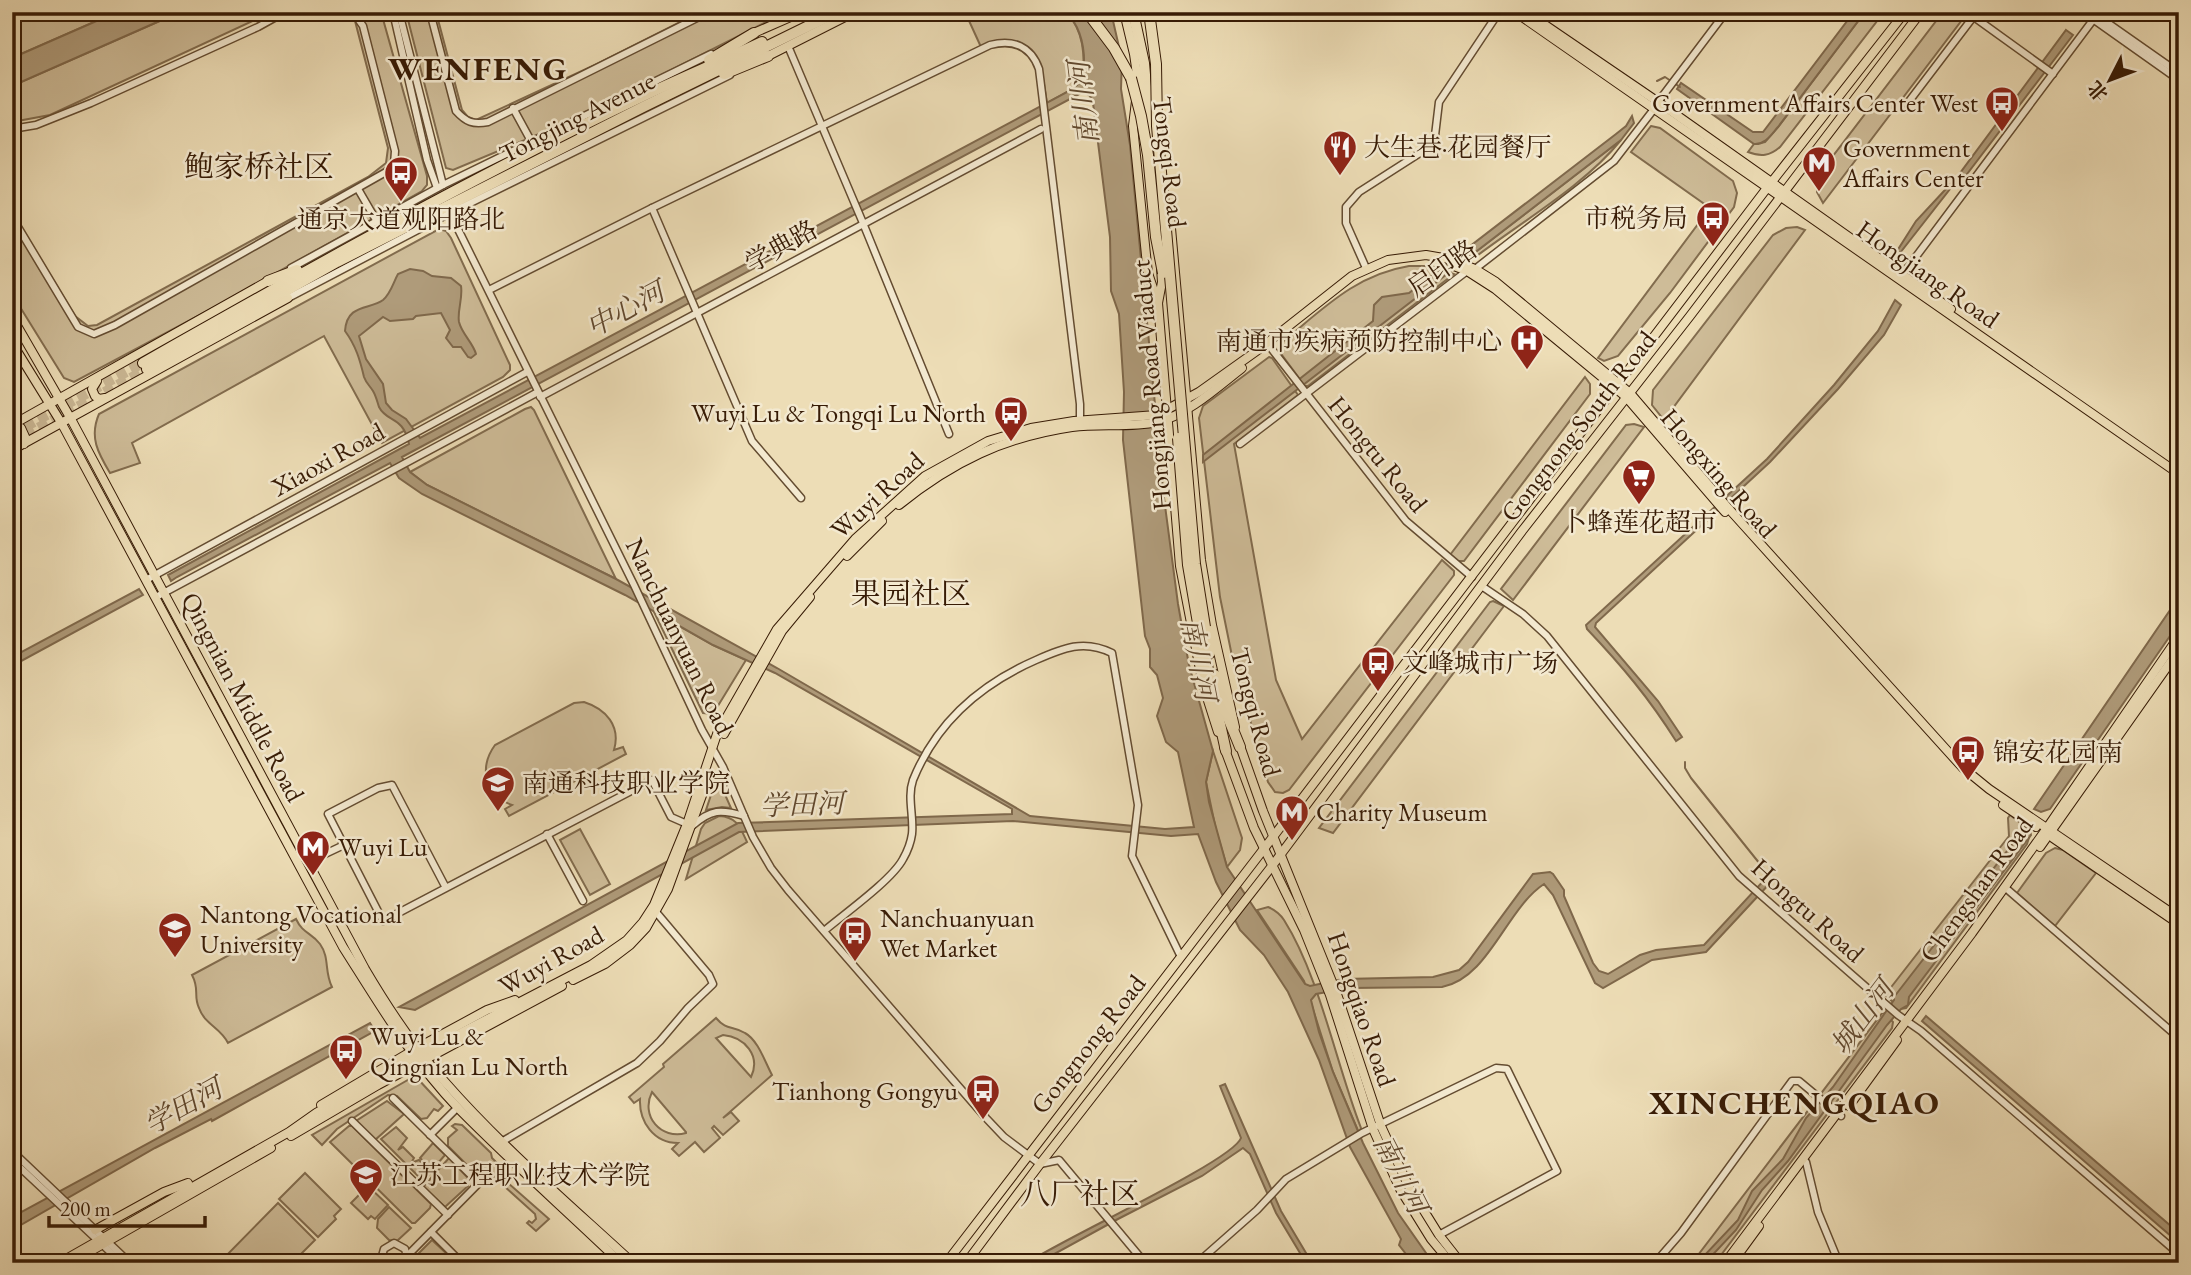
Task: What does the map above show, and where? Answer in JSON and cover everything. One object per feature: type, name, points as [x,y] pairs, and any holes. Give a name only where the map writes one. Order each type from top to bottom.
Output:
[{"type":"highway","name":"Tongjing Avenue","points":[[761,50],[822,12]]},
{"type":"highway","name":"Tongjing Avenue","points":[[333,260],[642,102],[761,50],[837,12]]},
{"type":"highway","points":[[1087,12],[1114,48],[1130,78],[1144,129],[1156,237],[1163,264]]},
{"type":"highway","name":"Hongjiang Road Viaduct","points":[[1133,12],[1144,63],[1188,565],[1226,751]]},
{"type":"highway","name":"Hongjiang Road Viaduct","points":[[1144,12],[1156,64],[1157,126],[1202,628],[1218,686],[1240,747]]},
{"type":"highway","points":[[642,102],[754,33]]},
{"type":"highway","points":[[642,102],[761,50]]},
{"type":"highway","points":[[268,281],[333,260]]},
{"type":"highway","points":[[288,298],[333,260]]},
{"type":"highway","points":[[145,366],[333,260]]},
{"type":"main road","points":[[754,33],[802,12]]},
{"type":"main road","name":"Tongjing Avenue","points":[[761,50],[788,46],[855,12]]},
{"type":"main road","name":"Tongqi Road","points":[[1124,12],[1137,70],[1153,180],[1162,282],[1158,303],[1180,566],[1203,685],[1264,850]]},
{"type":"main road","name":"Tongqi Road","points":[[1144,12],[1152,55],[1168,202],[1201,560],[1208,604],[1240,747],[1273,837]]},
{"type":"main road","name":"Hongjiang Road","points":[[1515,12],[1656,106]]},
{"type":"main road","name":"Hongjiang Road","points":[[1525,12],[1782,194],[2179,467]]},
{"type":"main road","name":"Gongnong South Road","points":[[1264,850],[1616,386],[1905,12]]},
{"type":"main road","name":"Gongnong South Road","points":[[1272,866],[1483,587],[1522,531],[1921,12]]},
{"type":"main road","points":[[1137,70],[1138,87],[1133,126],[1149,273],[1158,303]]},
{"type":"main road","name":"Hongxing Road","points":[[1187,403],[1200,401],[1339,285],[1366,268],[1388,260],[1426,255],[1468,268],[1628,395],[1718,501],[1962,767],[2048,832],[2179,924]]},
{"type":"main road","name":"Hongxing Road","points":[[1268,344],[1366,273],[1410,260],[1446,260]]},
{"type":"main road","name":"Hongjiang Road","points":[[1900,276],[2179,474]]},
{"type":"main road","points":[[12,426],[268,281]]},
{"type":"main road","points":[[12,450],[288,298]]},
{"type":"main road","name":"Qingnian Middle Road","points":[[12,317],[71,419],[150,578],[343,947],[419,1055],[460,1105],[621,1263]]},
{"type":"main road","name":"Qingnian Middle Road","points":[[12,343],[150,578]]},
{"type":"main road","points":[[99,379],[92,389],[93,394],[99,399],[105,398]]},
{"type":"main road","name":"Wuyi Road","points":[[419,1055],[605,964],[642,933],[671,872],[713,749],[757,668],[782,631],[835,568],[893,510],[921,487],[958,463],[989,448],[1080,424],[1157,419],[1187,403]]},
{"type":"main road","points":[[12,426],[21,428],[25,433],[26,439],[23,443]]},
{"type":"main road","name":"Qingnian Middle Road","points":[[159,595],[365,969],[419,1055]]},
{"type":"main road","name":"Chengshan Road","points":[[1905,1019],[2008,890],[2179,636]]},
{"type":"main road","name":"Chengshan Road","points":[[1732,1263],[1836,1113],[2048,832],[2179,650]]},
{"type":"main road","name":"Hongxing Road","points":[[2048,832],[2179,918]]},
{"type":"main road","name":"Hongqiao Road","points":[[1273,837],[1327,979]]},
{"type":"main road","name":"Hongqiao Road","points":[[1264,850],[1334,995],[1400,1189],[1431,1240],[1451,1263]]},
{"type":"main road","name":"Gongnong Road","points":[[946,1263],[1264,850]]},
{"type":"main road","name":"Gongnong Road","points":[[966,1263],[1272,866]]},
{"type":"main road","name":"Wuyi Road","points":[[59,1263],[101,1238],[168,1208],[378,1085],[487,1010],[528,998],[617,949],[654,911]]},
{"type":"main road","points":[[101,1238],[163,1192],[208,1177],[289,1132],[331,1097],[419,1055]]},
{"type":"main road","name":"Qingnian Middle Road","points":[[460,1105],[503,1141],[633,1263]]},
{"type":"main road","name":"Hongqiao Road","points":[[1377,1127],[1408,1185],[1439,1235],[1461,1263]]},
{"type":"main road","name":"Chengshan Road","points":[[1725,1263],[1805,1161]]},
{"type":"main road","name":"Wuyi Road","points":[[70,1263],[101,1238]]},
{"type":"street","points":[[12,21],[33,12]]},
{"type":"street","points":[[12,129],[36,125],[91,103],[258,27],[285,12]]},
{"type":"street","points":[[12,217],[78,327],[94,334],[115,325],[386,172],[394,165],[395,151],[363,26],[354,12]]},
{"type":"street","points":[[393,12],[428,160],[440,186]]},
{"type":"street","points":[[399,12],[440,186]]},
{"type":"street","points":[[430,12],[457,111],[470,123],[488,122],[709,12]]},
{"type":"street","points":[[1366,268],[1346,223],[1346,207],[1359,192],[1434,144],[1438,102],[1499,12]]},
{"type":"street","name":"启印路","points":[[1240,444],[1468,268],[1615,161],[1726,12]]},
{"type":"street","points":[[2083,12],[2095,15],[2179,73]]},
{"type":"street","points":[[1907,104],[1976,15],[2051,72]]},
{"type":"street","points":[[1900,276],[2095,15]]},
{"type":"street","points":[[2095,15],[2179,80]]},
{"type":"street","points":[[268,281],[440,186],[754,33]]},
{"type":"street","points":[[489,290],[990,45],[1009,42],[1024,47],[1030,53],[1036,62],[1041,83],[1080,404],[1080,424]]},
{"type":"street","points":[[788,46],[948,434]]},
{"type":"street","points":[[288,298],[761,50]]},
{"type":"street","points":[[513,108],[531,141]]},
{"type":"street","name":"学典路","points":[[538,393],[696,314],[1041,129]]},
{"type":"street","points":[[358,188],[376,220]]},
{"type":"street","points":[[652,208],[752,441],[801,498]]},
{"type":"street","name":"Nanchuanyuan Road","points":[[450,213],[634,585],[745,819],[782,883],[986,1118],[1004,1137],[1040,1164]]},
{"type":"street","name":"Hongtu Road","points":[[1268,344],[1406,521],[1472,577]]},
{"type":"street","name":"Xiaoxi Road","points":[[150,578],[528,374]]},
{"type":"street","name":"Xiaoxi Road","points":[[159,595],[538,393]]},
{"type":"street","name":"Hongtu Road","points":[[1483,587],[1523,614],[1547,636],[1714,847],[1753,890],[2179,1254]]},
{"type":"street","points":[[824,931],[884,880],[902,860],[912,833],[912,784],[929,748],[973,697],[1010,671],[1056,650],[1095,645],[1112,653],[1138,804],[1132,856],[1181,957]]},
{"type":"street","points":[[446,887],[392,785],[378,788],[328,814],[383,921],[652,780],[671,817],[689,825],[720,810],[745,819]]},
{"type":"street","points":[[547,834],[583,901]]},
{"type":"street","points":[[308,862],[344,845]]},
{"type":"street","points":[[2008,890],[2179,1038]]},
{"type":"street","points":[[503,1141],[637,1063],[713,984],[654,911]]},
{"type":"street","points":[[1197,1263],[1286,1179],[1362,1133],[1496,1068],[1507,1069],[1557,1171],[1439,1235]]},
{"type":"street","points":[[1655,1263],[1681,1233],[1792,1081],[1798,1080],[1836,1113]]},
{"type":"street","points":[[393,1098],[479,1183],[406,1260]]},
{"type":"street","points":[[430,1135],[460,1105]]},
{"type":"street","points":[[352,1121],[448,1215]]},
{"type":"street","points":[[12,1151],[51,1192]]},
{"type":"street","points":[[12,1160],[130,1263]]},
{"type":"street","points":[[1040,1164],[1059,1160],[1145,1263]]},
{"type":"street","points":[[1805,1161],[1818,1212],[1839,1263]]},
{"type":"street","points":[[431,1232],[462,1263]]},
{"type":"street","points":[[101,1238],[122,1263]]},
{"type":"street","points":[[384,1263],[383,1252],[390,1244],[402,1246],[406,1260]]},
{"type":"shaded area","points":[[20,12],[117,12],[12,58],[12,16]]},
{"type":"shaded area","points":[[117,12],[180,12],[12,86],[12,58]]},
{"type":"shaded area","points":[[180,12],[272,12],[50,115],[12,122],[12,86]]},
{"type":"shaded area","points":[[337,12],[381,12],[427,176],[427,185],[422,191],[228,300],[74,382],[64,378],[12,294],[12,212],[75,316],[88,326],[97,325],[368,177],[386,163],[388,148],[355,21]]},
{"type":"shaded area","points":[[406,12],[436,12],[462,110],[468,117],[476,120],[597,64],[700,12],[786,12],[624,94],[453,170],[446,168]]},
{"type":"shaded area","points":[[965,12],[1066,12],[1080,35],[1084,62],[1083,80],[1047,103],[1043,78],[1036,59],[1012,41],[981,47]]},
{"type":"shaded area","points":[[1066,12],[1111,12],[1122,60],[1121,89],[1130,145],[1164,498],[1189,665],[1213,751],[1206,782],[1209,802],[1227,867],[1305,984],[1310,986],[1343,979],[1433,977],[1459,970],[1468,962],[1533,874],[1553,874],[1564,890],[1564,896],[1593,963],[1599,971],[1608,974],[1640,955],[1656,950],[1704,945],[1766,878],[1771,882],[1706,952],[1652,960],[1603,988],[1595,983],[1553,895],[1544,884],[1519,909],[1485,957],[1458,981],[1442,987],[1350,988],[1316,994],[1311,1000],[1319,1032],[1363,1143],[1398,1213],[1433,1263],[1413,1263],[1399,1245],[1401,1239],[1350,1147],[1319,1060],[1288,992],[1264,955],[1240,930],[1216,882],[1198,834],[1171,836],[1013,821],[739,832],[415,1010],[399,1007],[738,823],[1012,814],[1012,809],[775,673],[713,645],[625,595],[422,494],[399,478],[390,463],[171,581],[168,575],[409,444],[403,428],[379,407],[365,379],[355,348],[345,331],[354,312],[386,297],[398,274],[410,269],[423,271],[432,276],[451,278],[461,286],[459,322],[476,354],[471,358],[461,347],[453,347],[446,338],[450,330],[441,313],[390,321],[383,317],[359,336],[366,359],[383,384],[386,403],[406,419],[420,438],[1071,90],[1083,80],[1084,62],[1080,35]],"holes":[[[1083,92],[1090,96],[1110,237],[1111,291],[1119,314],[1124,392],[1123,440],[1145,636],[1150,649],[1150,667],[1157,675],[1163,698],[1157,716],[1166,742],[1178,752],[1194,827],[1165,829],[1030,816],[777,668],[616,579],[427,485],[410,472],[402,457]]]},
{"type":"shaded area","points":[[1854,12],[1865,12],[1778,127],[1761,143],[1754,144],[1677,89],[1681,83],[1753,132],[1763,132]]},
{"type":"shaded area","points":[[1865,12],[1884,12],[1780,147],[1765,155],[1748,152],[1754,144],[1765,142],[1778,127]]},
{"type":"shaded area","points":[[1943,12],[1968,12],[1823,203],[1817,192],[1820,173]]},
{"type":"shaded area","points":[[2066,30],[2073,35],[1964,178],[1954,184],[1900,253],[1897,251],[1916,221],[1957,177]]},
{"type":"shaded area","points":[[1632,116],[1634,123],[1621,140],[1203,462],[1203,455],[1373,321],[1374,305],[1382,297],[1409,293],[1616,134],[1626,126]]},
{"type":"shaded area","points":[[1651,126],[1660,128],[1733,181],[1737,193],[1734,207],[1670,293],[1618,356],[1604,361],[1598,358],[1710,208],[1631,152]]},
{"type":"shaded area","points":[[1621,140],[1571,188],[1474,258],[1469,257]]},
{"type":"shaded area","points":[[1797,227],[1805,230],[1664,420],[1652,405],[1653,390],[1773,235],[1786,228]]},
{"type":"shaded area","points":[[439,229],[446,231],[451,238],[510,365],[510,370],[503,377],[382,443],[324,336],[132,443],[140,463],[110,473],[95,438],[99,414]]},
{"type":"shaded area","points":[[1409,266],[1431,266],[1454,274],[1305,386],[1279,351],[1280,344],[1324,307],[1355,286],[1371,277]]},
{"type":"shaded area","points":[[1895,300],[1901,305],[1884,335],[1838,389],[1770,462],[1596,623],[1595,627],[1658,701],[1682,737],[1676,741],[1645,696],[1586,625],[1767,459],[1834,385],[1878,331]]},
{"type":"shaded area","points":[[1269,357],[1298,395],[1234,444],[1276,680],[1302,739],[1442,560],[1454,571],[1454,575],[1289,790],[1283,793],[1275,792],[1268,782],[1233,661],[1220,597],[1199,418],[1203,406]]},
{"type":"shaded area","points":[[1585,377],[1590,384],[1590,394],[1464,561],[1458,561],[1450,555]]},
{"type":"shaded area","points":[[531,407],[616,579],[427,485],[410,472]]},
{"type":"shaded area","points":[[1626,425],[1644,427],[1513,600],[1501,589]]},
{"type":"shaded area","points":[[139,589],[143,595],[12,666],[12,657]]},
{"type":"shaded area","points":[[2179,597],[2179,623],[2050,809],[2041,812],[2034,809]]},
{"type":"shaded area","points":[[1490,602],[1504,606],[1333,833],[1319,828]]},
{"type":"shaded area","points":[[654,612],[746,660],[713,714],[703,713]]},
{"type":"shaded area","points":[[584,702],[599,709],[610,720],[615,733],[614,750],[623,747],[626,754],[509,816],[505,809],[512,805],[495,794],[487,780],[487,762],[495,745],[574,703]]},
{"type":"shaded area","points":[[1213,751],[1242,838],[1240,850],[1227,867],[1206,782]]},
{"type":"shaded area","points":[[716,780],[719,781],[731,808],[706,810]]},
{"type":"shaded area","points":[[2010,815],[2031,831],[2027,844],[1906,1008],[1901,1009],[1885,995],[2009,836]]},
{"type":"shaded area","points":[[719,816],[734,821],[747,842],[686,879],[701,829],[705,823]]},
{"type":"shaded area","points":[[2029,828],[2031,835],[1909,997],[1908,1005],[1887,1025],[1788,1161],[1762,1190],[1736,1230],[1705,1263],[1700,1263],[1738,1220],[1752,1191],[1783,1159],[1806,1118],[1833,1087],[1894,997],[2021,833]]},
{"type":"shaded area","points":[[580,829],[610,884],[590,895],[560,840]]},
{"type":"shaded area","points":[[2055,848],[2063,850],[2096,873],[2055,926],[2017,893],[2046,853]]},
{"type":"shaded area","points":[[1268,907],[1284,920],[1308,968],[1361,1128],[1359,1133],[1333,1072],[1304,981],[1257,910]]},
{"type":"shaded area","points":[[296,919],[301,928],[317,940],[323,949],[332,987],[228,1043],[202,1014],[197,1003],[196,985],[192,975]]},
{"type":"shaded area","points":[[1883,1012],[1893,1022],[1892,1028],[1715,1263],[1692,1263]]},
{"type":"shaded area","points":[[1926,1016],[2179,1233],[2179,1243],[1922,1021]]},
{"type":"shaded area","points":[[716,1018],[723,1025],[750,1036],[772,1075],[723,1118],[731,1112],[739,1121],[723,1135],[714,1126],[712,1128],[720,1138],[704,1152],[695,1142],[679,1156],[672,1149],[678,1143],[655,1135],[642,1116],[640,1099],[634,1103],[629,1097],[664,1067],[663,1064]],"holes":[[[723,1035],[738,1039],[749,1049],[754,1062],[751,1077],[716,1038]],[[652,1092],[686,1132],[686,1133],[668,1133],[655,1124],[649,1110]]]},
{"type":"shaded area","points":[[370,1023],[375,1031],[212,1121],[211,1119],[155,1148],[12,1230],[12,1217]]},
{"type":"shaded area","points":[[413,1077],[443,1106],[438,1111],[434,1109],[427,1118],[421,1119],[397,1096],[388,1095],[337,1129],[322,1145],[312,1135]]},
{"type":"shaded area","points":[[1225,1084],[1281,1211],[1312,1263],[1306,1263],[1276,1213],[1250,1154],[1243,1148],[1202,1176],[1038,1263],[1027,1263],[1178,1182],[1231,1149],[1241,1138],[1220,1086]]},
{"type":"shaded area","points":[[387,1101],[404,1114],[375,1140],[356,1121]]},
{"type":"shaded area","points":[[462,1125],[491,1153],[492,1158],[502,1168],[492,1179],[481,1179],[448,1146],[448,1138],[457,1130],[452,1126]]},
{"type":"shaded area","points":[[349,1126],[431,1204],[415,1223],[330,1142]]},
{"type":"shaded area","points":[[396,1127],[407,1138],[398,1150],[403,1147],[414,1158],[411,1163],[419,1160],[431,1172],[424,1182],[381,1139]]},
{"type":"shaded area","points":[[433,1143],[445,1155],[432,1170],[420,1158]]},
{"type":"shaded area","points":[[449,1158],[468,1178],[468,1186],[445,1207],[423,1187]]},
{"type":"shaded area","points":[[305,1173],[341,1209],[334,1216],[336,1219],[318,1237],[279,1199]]},
{"type":"shaded area","points":[[508,1183],[549,1219],[536,1231],[527,1223],[536,1219],[535,1214],[504,1186]]},
{"type":"shaded area","points":[[368,1186],[388,1205],[375,1219],[371,1216],[368,1219],[351,1203]]},
{"type":"shaded area","points":[[278,1203],[315,1240],[292,1263],[219,1263]]},
{"type":"shaded area","points":[[389,1207],[411,1228],[397,1241],[389,1240],[377,1228],[378,1219]]},
{"type":"shaded area","points":[[432,1240],[447,1254],[442,1263],[420,1263],[415,1257]]},
{"type":"waterway","points":[[1657,81],[1665,77],[1680,87]]},
{"type":"waterway","points":[[1685,762],[1685,768],[1691,778],[1768,874],[1767,879]]},
{"type":"tunnel","points":[[12,434],[143,363]]},
{"type":"tunnel","points":[[12,442],[147,369]]},
{"type":"place","name":"Government Affairs Center West","points":[[2002,133]]},
{"type":"place","name":"大生巷·花园餐厅","points":[[1340,177]]},
{"type":"place","name":"Government Affairs Center","points":[[1819,193]]},
{"type":"place","name":"通京大道观阳路北","points":[[401,203]]},
{"type":"place","name":"市税务局","points":[[1713,248]]},
{"type":"place","name":"南通市疾病预防控制中心","points":[[1527,371]]},
{"type":"place","name":"Wuyi Lu & Tongqi Lu North","points":[[1011,443]]},
{"type":"place","name":"卜蜂莲花超市","points":[[1639,506]]},
{"type":"place","name":"文峰城市广场","points":[[1378,693]]},
{"type":"place","name":"锦安花园南","points":[[1968,782]]},
{"type":"place","name":"南通科技职业学院","points":[[498,813]]},
{"type":"place","name":"Charity Museum","points":[[1292,842]]},
{"type":"place","name":"Wuyi Lu","points":[[313,877]]},
{"type":"place","name":"Nantong Vocational University","points":[[175,959]]},
{"type":"place","name":"Nanchuanyuan Wet Market","points":[[855,963]]},
{"type":"place","name":"Wuyi Lu & Qingnian Lu North","points":[[346,1081]]},
{"type":"place","name":"Tianhong Gongyu","points":[[983,1121]]},
{"type":"place","name":"江苏工程职业技术学院","points":[[366,1205]]},
{"type":"district","name":"WENFENG","points":[[478,68]]},
{"type":"district","name":"鲍家桥社区","points":[[259,166]]},
{"type":"district","name":"果园社区","points":[[911,593]]},
{"type":"district","name":"XINCHENGQIAO","points":[[1795,1102]]},
{"type":"district","name":"八厂社区","points":[[1080,1193]]},
{"type":"water label","name":"南川河","points":[[1083,103]]},
{"type":"water label","name":"中心河","points":[[625,309]]},
{"type":"water label","name":"南川河","points":[[1199,659]]},
{"type":"water label","name":"学田河","points":[[802,804]]},
{"type":"water label","name":"城山河","points":[[1862,1017]]},
{"type":"water label","name":"学田河","points":[[183,1106]]},
{"type":"water label","name":"南川河","points":[[1401,1174]]}]
